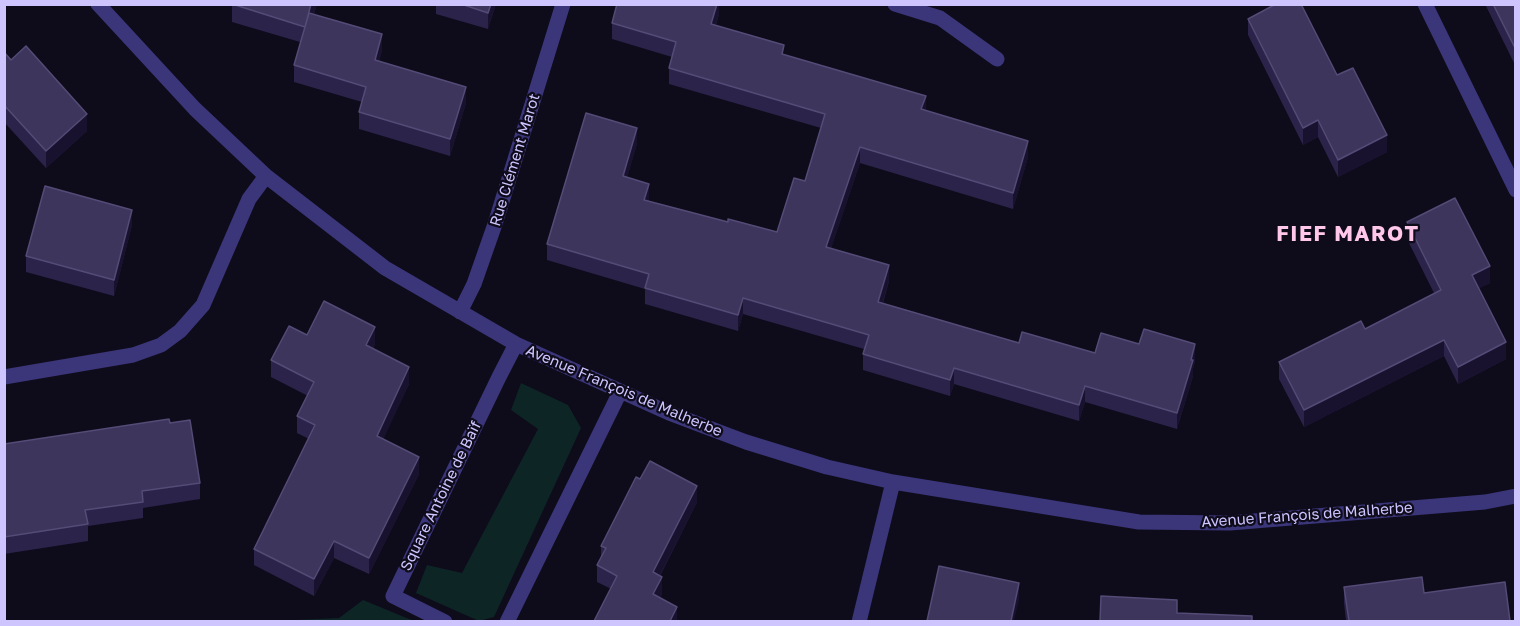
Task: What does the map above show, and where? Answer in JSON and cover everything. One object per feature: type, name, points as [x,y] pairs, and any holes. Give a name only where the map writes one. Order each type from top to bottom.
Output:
[{"type":"street","name":"Avenue François de Malherbe","points":[[98,4],[195,109],[266,176],[385,268],[516,344],[669,413],[746,442],[827,467],[893,482],[1139,522],[1230,524],[1485,502],[1515,495]]},
{"type":"street","name":"Rue Clément Marot","points":[[460,312],[474,284],[495,224],[563,4]]},
{"type":"street","points":[[895,4],[940,18],[997,59]]},
{"type":"street","points":[[1425,4],[1515,190]]},
{"type":"street","points":[[4,377],[134,355],[161,345],[180,331],[204,305],[249,199],[266,176]]},
{"type":"street","name":"Square Antoine de Baïf","points":[[445,621],[393,596],[516,344]]},
{"type":"street","points":[[507,621],[620,392]]},
{"type":"street","points":[[859,621],[893,482]]},
{"type":"green space","points":[[521,383],[568,405],[581,428],[494,617],[479,621],[416,593],[427,565],[462,573],[538,429],[511,410]]},
{"type":"green space","points":[[363,600],[414,621],[272,621],[339,618]]},
{"type":"building","points":[[232,4],[311,4],[305,27]]},
{"type":"building","points":[[461,4],[491,4],[488,13]]},
{"type":"building","points":[[617,4],[717,4],[711,24],[784,45],[782,54],[926,96],[921,109],[1028,141],[1013,193],[860,147],[826,247],[889,265],[878,302],[1019,343],[1022,332],[1095,353],[1101,333],[1139,344],[1144,329],[1195,344],[1191,360],[1193,360],[1177,413],[1085,386],[1079,405],[954,368],[950,380],[863,354],[869,335],[743,298],[738,315],[645,288],[649,274],[547,244],[586,113],[637,128],[623,176],[649,184],[644,200],[777,232],[794,178],[805,181],[825,114],[669,68],[676,42],[612,23]]},
{"type":"building","points":[[1276,4],[1301,4],[1337,75],[1353,68],[1387,135],[1338,160],[1318,120],[1303,128],[1248,19]]},
{"type":"building","points":[[1493,4],[1515,4],[1515,48]]},
{"type":"building","points":[[309,13],[382,34],[375,60],[466,87],[450,139],[359,112],[366,87],[294,65]]},
{"type":"building","points":[[26,46],[87,114],[46,151],[4,105],[4,52],[11,60]]},
{"type":"building","points":[[45,186],[132,210],[114,280],[26,256]]},
{"type":"building","points":[[1455,198],[1490,266],[1472,275],[1506,342],[1458,367],[1444,340],[1304,410],[1279,362],[1361,321],[1365,329],[1441,290],[1407,222]]},
{"type":"building","points":[[324,301],[375,327],[366,345],[409,367],[377,436],[419,457],[369,558],[334,541],[314,579],[254,549],[315,425],[297,416],[314,382],[271,360],[289,326],[307,335]]},
{"type":"building","points":[[169,419],[170,423],[190,420],[200,483],[142,491],[143,502],[85,510],[88,524],[4,537],[4,444]]},
{"type":"building","points":[[650,461],[697,486],[653,572],[662,577],[653,594],[677,607],[670,621],[594,621],[617,576],[597,565],[606,548],[601,546],[636,477],[640,479]]},
{"type":"building","points":[[939,566],[1019,583],[1011,621],[927,621]]},
{"type":"building","points":[[1422,577],[1424,593],[1505,582],[1510,621],[1349,621],[1344,587]]},
{"type":"building","points":[[1101,596],[1177,600],[1177,613],[1252,616],[1252,621],[1100,621]]},
{"type":"district","name":"FIEF MAROT","points":[[1348,234]]}]
